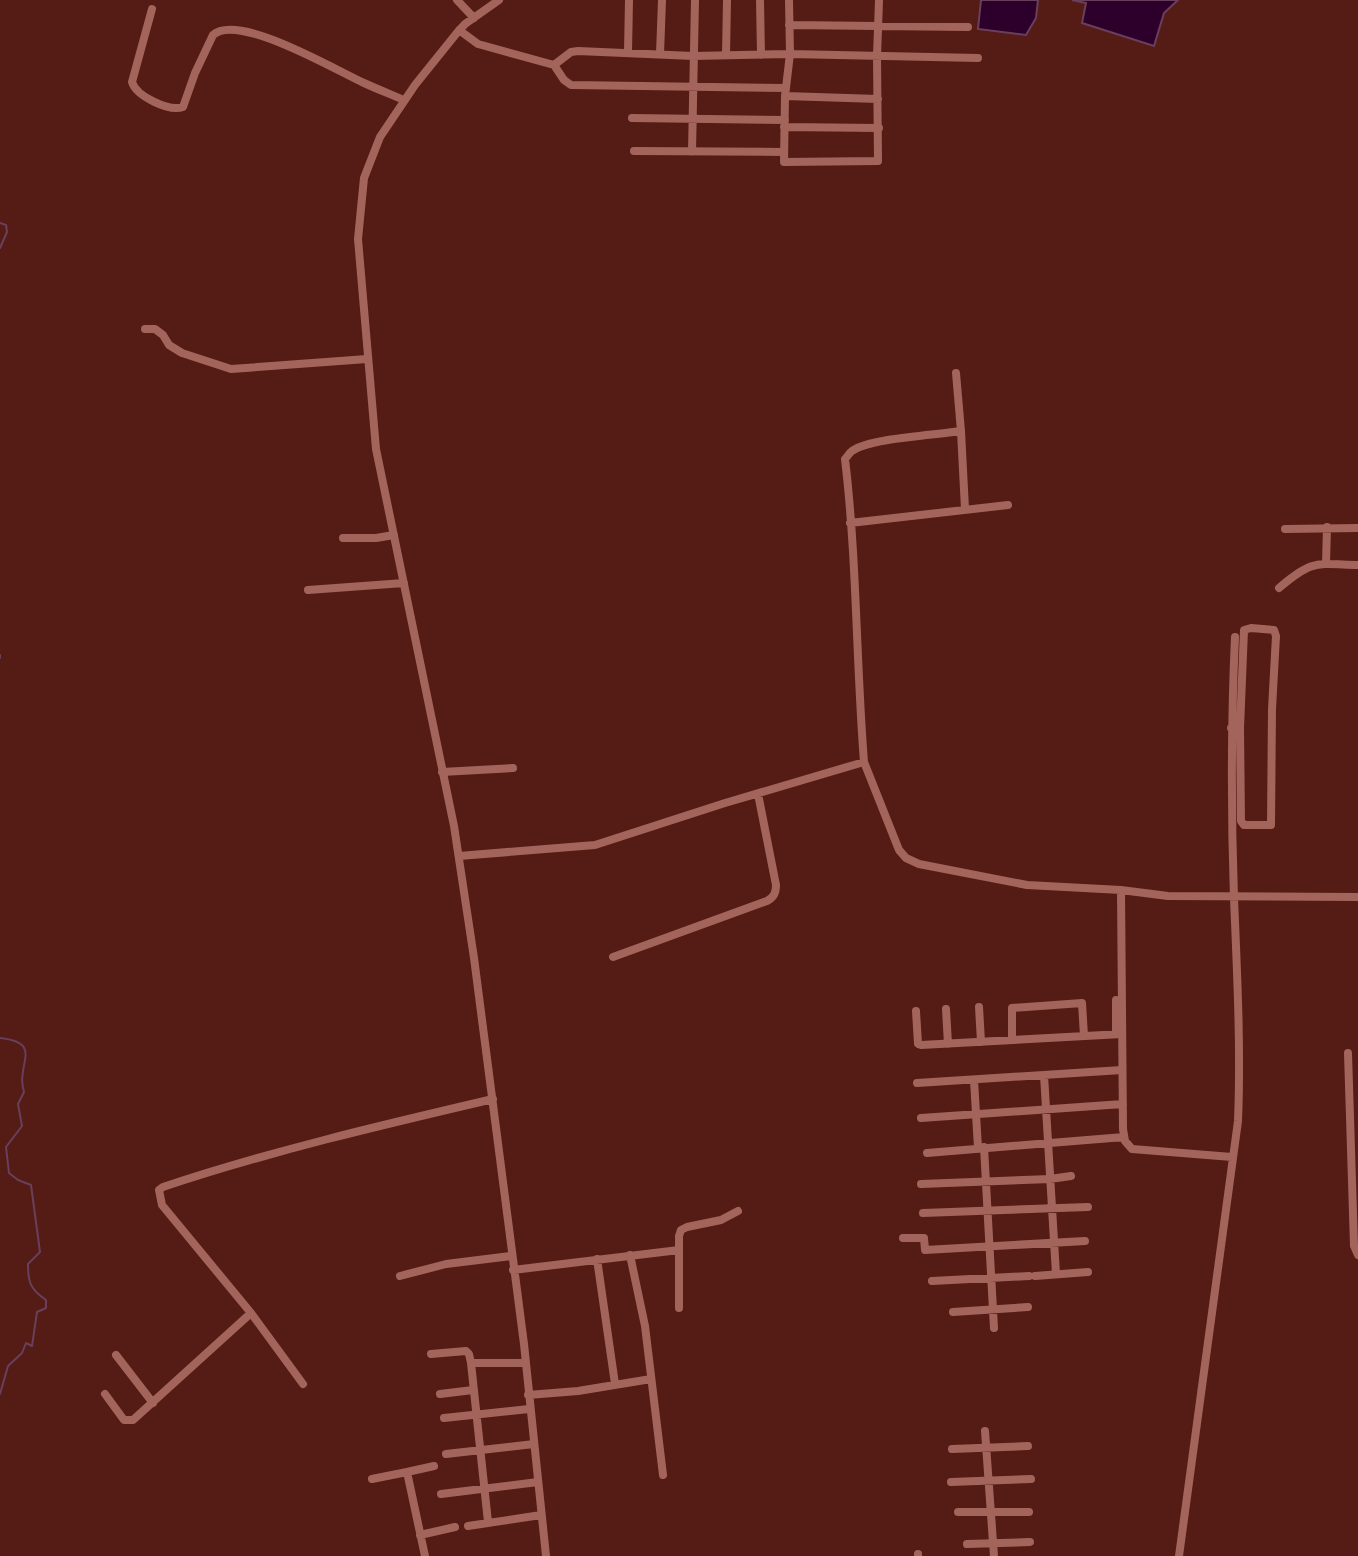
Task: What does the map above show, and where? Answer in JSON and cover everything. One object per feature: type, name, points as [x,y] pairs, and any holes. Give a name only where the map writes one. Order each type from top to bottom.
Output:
[{"type":"street","points":[[457,0],[474,18]]},
{"type":"street","points":[[497,0],[459,30],[404,100],[374,148],[364,178],[358,239],[376,449],[459,856],[526,1363],[546,1556]]},
{"type":"street","points":[[628,52],[629,0]]},
{"type":"street","points":[[660,54],[662,0]]},
{"type":"street","points":[[692,152],[695,0]]},
{"type":"street","points":[[726,55],[727,0]]},
{"type":"street","points":[[761,0],[761,55]]},
{"type":"street","points":[[789,0],[790,54],[785,92],[784,162],[878,161],[877,56],[880,0]]},
{"type":"street","points":[[152,9],[132,82],[138,92],[172,108],[183,107],[195,72],[213,35],[223,30],[246,32],[281,43],[362,83],[404,100]]},
{"type":"street","points":[[789,25],[968,27]]},
{"type":"street","points":[[459,30],[475,43],[554,65],[571,85],[693,87],[878,99]]},
{"type":"street","points":[[554,65],[573,51],[978,58]]},
{"type":"street","points":[[632,118],[879,128]]},
{"type":"street","points":[[634,151],[784,152]]},
{"type":"street","points":[[145,329],[155,329],[169,345],[183,353],[232,369],[367,359]]},
{"type":"street","points":[[956,373],[965,509]]},
{"type":"street","points":[[961,431],[881,442],[851,451],[845,459],[864,762],[892,837],[906,858],[937,869],[1027,885],[1121,890],[1168,896],[1358,897]]},
{"type":"street","points":[[850,523],[1008,505]]},
{"type":"street","points":[[1326,564],[1327,527]]},
{"type":"street","points":[[1284,529],[1358,528]]},
{"type":"street","points":[[343,538],[376,538],[394,534]]},
{"type":"street","points":[[1279,588],[1306,567],[1326,564],[1358,565]]},
{"type":"street","points":[[308,590],[404,583]]},
{"type":"street","points":[[1244,630],[1274,630],[1271,825],[1244,825],[1241,821],[1235,728],[1244,630]]},
{"type":"street","points":[[1179,1556],[1238,1121],[1241,1061],[1234,896],[1235,637]]},
{"type":"street","points":[[459,856],[616,841],[725,803],[864,762]]},
{"type":"street","points":[[442,772],[513,768]]},
{"type":"street","points":[[613,957],[767,901],[773,896],[776,886],[758,794]]},
{"type":"street","points":[[1119,1034],[1121,890]]},
{"type":"street","points":[[1116,1000],[1124,1137],[1132,1149],[1233,1157]]},
{"type":"street","points":[[1012,1040],[1012,1008],[1027,1005],[1082,1003],[1084,1036]]},
{"type":"street","points":[[979,1007],[981,1042]]},
{"type":"street","points":[[946,1009],[948,1044]]},
{"type":"street","points":[[916,1011],[918,1044],[1119,1034]]},
{"type":"street","points":[[1348,1053],[1355,1145],[1354,1246],[1358,1255]]},
{"type":"street","points":[[917,1083],[1122,1070]]},
{"type":"street","points":[[1044,1076],[1056,1275]]},
{"type":"street","points":[[974,1080],[986,1181],[994,1328]]},
{"type":"street","points":[[303,1384],[251,1313],[162,1205],[159,1194],[161,1188],[280,1152],[493,1099]]},
{"type":"street","points":[[921,1118],[1123,1104]]},
{"type":"street","points":[[927,1153],[1124,1137]]},
{"type":"street","points":[[921,1184],[1071,1176]]},
{"type":"street","points":[[923,1213],[1088,1207]]},
{"type":"street","points":[[679,1308],[679,1236],[683,1228],[714,1222],[738,1211]]},
{"type":"street","points":[[903,1238],[924,1238],[925,1250],[1086,1241]]},
{"type":"street","points":[[513,1270],[679,1250]]},
{"type":"street","points":[[631,1255],[643,1316],[663,1475]]},
{"type":"street","points":[[400,1276],[446,1264],[512,1256]]},
{"type":"street","points":[[597,1259],[615,1384]]},
{"type":"street","points":[[932,1281],[1088,1272]]},
{"type":"street","points":[[953,1312],[1028,1307]]},
{"type":"street","points":[[105,1394],[126,1421],[133,1420],[251,1313]]},
{"type":"street","points":[[431,1353],[466,1351],[470,1355],[488,1522]]},
{"type":"street","points":[[116,1355],[153,1403]]},
{"type":"street","points":[[471,1363],[526,1363]]},
{"type":"street","points":[[528,1395],[578,1391],[651,1379]]},
{"type":"street","points":[[440,1394],[473,1391]]},
{"type":"street","points":[[444,1418],[529,1409]]},
{"type":"street","points":[[985,1431],[994,1556]]},
{"type":"street","points":[[446,1454],[534,1444]]},
{"type":"street","points":[[952,1449],[1028,1447]]},
{"type":"street","points":[[372,1479],[433,1466]]},
{"type":"street","points":[[407,1472],[425,1556]]},
{"type":"street","points":[[951,1482],[1031,1479]]},
{"type":"street","points":[[441,1494],[538,1482]]},
{"type":"street","points":[[958,1512],[1029,1512]]},
{"type":"street","points":[[468,1527],[541,1515]]},
{"type":"street","points":[[420,1535],[455,1527]]},
{"type":"street","points":[[967,1545],[1030,1542]]},
{"type":"shaded area","points":[[981,0],[1038,0],[1036,18],[1026,35],[978,29]]},
{"type":"shaded area","points":[[1072,0],[1178,0],[1164,13],[1154,46],[1082,23],[1086,3]]},
{"type":"waterway","points":[[0,223],[6,225],[7,232],[0,248]]},
{"type":"waterway","points":[[0,1038],[14,1041],[25,1050],[22,1082],[24,1092],[18,1104],[22,1126],[6,1147],[9,1173],[31,1185],[40,1252],[28,1264],[29,1276],[33,1289],[46,1300],[46,1308],[37,1312],[32,1346],[26,1343],[22,1353],[8,1366],[0,1394]]}]
